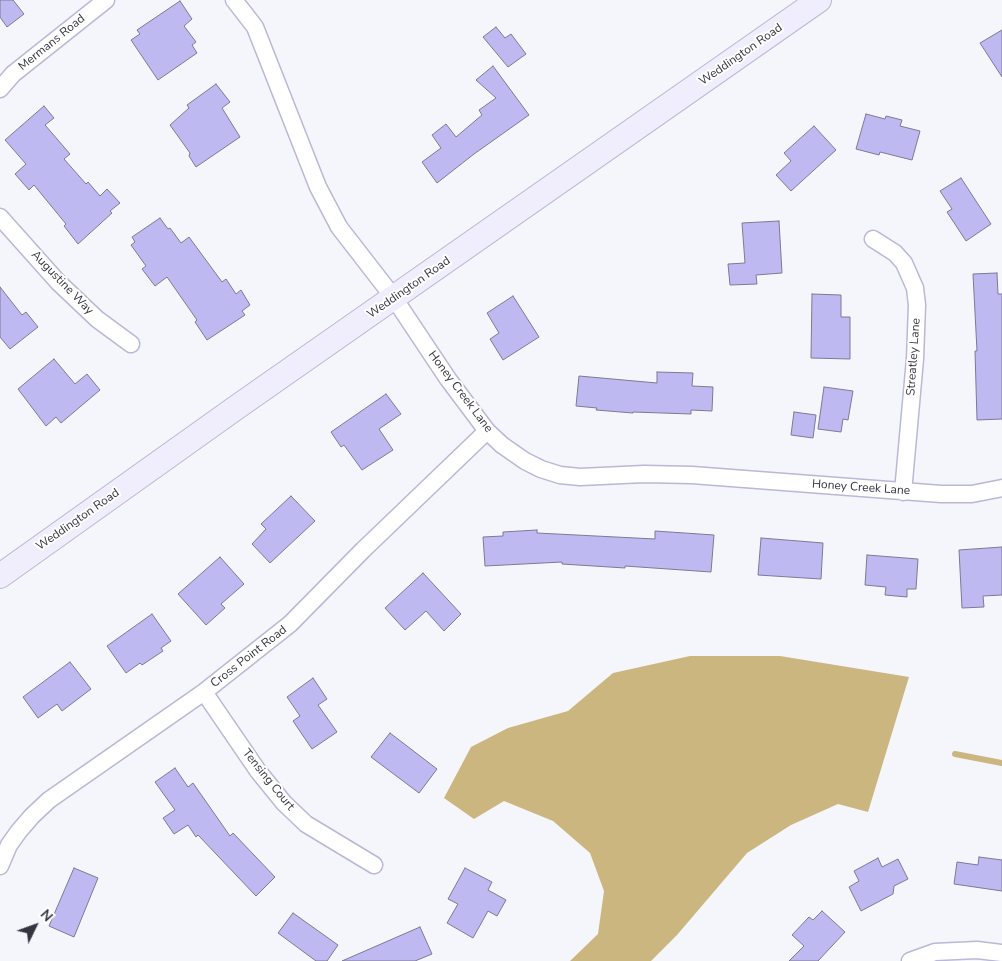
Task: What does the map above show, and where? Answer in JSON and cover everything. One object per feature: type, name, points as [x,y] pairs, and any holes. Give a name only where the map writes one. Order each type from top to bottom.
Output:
[{"type":"main road","name":"Weddington Road","points":[[0,576],[231,411],[819,0]]},
{"type":"street","name":"Mermans Road","points":[[0,89],[13,74],[106,0]]},
{"type":"street","name":"Honey Creek Lane","points":[[234,0],[255,27],[318,187],[339,227],[394,298],[448,379],[487,431],[502,446],[525,461],[560,475],[580,477],[644,474],[692,476],[942,494],[972,494],[1002,488]]},
{"type":"street","name":"Augustine Way","points":[[0,216],[58,282],[97,319],[131,344]]},
{"type":"street","name":"Streatley Lane","points":[[873,239],[895,252],[904,263],[915,288],[917,305],[915,359],[903,492]]},
{"type":"street","name":"Cross Point Road","points":[[0,866],[9,845],[19,831],[49,800],[204,692],[290,624],[363,550],[487,431]]},
{"type":"street","name":"Tensing Court","points":[[204,692],[258,771],[284,804],[306,824],[374,865]]},
{"type":"street","points":[[910,961],[935,952],[977,950],[1002,953]]},
{"type":"shaded area","points":[[690,656],[780,656],[909,677],[868,812],[838,804],[791,825],[747,853],[677,935],[651,961],[570,961],[598,934],[604,891],[590,853],[553,821],[504,801],[474,819],[444,798],[471,747],[508,728],[568,711],[613,673]]},
{"type":"building","points":[[0,0],[13,0],[24,14],[7,27],[0,17]]},
{"type":"building","points":[[180,1],[192,19],[184,26],[196,42],[192,45],[197,53],[158,80],[131,40],[140,34],[137,30]]},
{"type":"building","points":[[496,27],[505,38],[511,34],[526,54],[508,67],[483,37]]},
{"type":"building","points":[[1002,30],[1002,77],[980,43]]},
{"type":"building","points":[[493,66],[529,115],[437,183],[422,162],[441,148],[432,135],[446,124],[456,137],[482,115],[479,110],[496,98],[476,80]]},
{"type":"building","points":[[216,84],[230,102],[222,108],[240,137],[196,167],[189,156],[190,153],[170,125],[189,108],[187,105]]},
{"type":"building","points":[[44,106],[54,118],[45,125],[70,154],[64,159],[86,184],[88,182],[100,196],[107,189],[120,203],[110,211],[112,213],[78,244],[64,226],[66,224],[34,185],[29,190],[15,174],[26,164],[5,140]]},
{"type":"building","points":[[866,114],[885,119],[886,116],[902,120],[900,126],[920,131],[912,160],[880,152],[879,155],[856,149]]},
{"type":"building","points":[[814,126],[836,150],[791,191],[776,175],[791,161],[784,153]]},
{"type":"building","points":[[961,178],[991,224],[966,241],[947,212],[952,209],[940,191]]},
{"type":"building","points":[[160,218],[181,243],[189,237],[222,282],[226,279],[236,294],[241,290],[250,305],[242,311],[245,315],[207,340],[195,322],[197,320],[167,277],[155,286],[142,269],[146,266],[131,245],[135,242],[132,237]]},
{"type":"building","points":[[779,221],[782,273],[756,275],[757,284],[730,285],[728,264],[745,263],[742,223]]},
{"type":"building","points":[[997,273],[998,294],[1002,294],[1002,419],[977,420],[975,351],[977,351],[973,274]]},
{"type":"building","points":[[0,287],[22,315],[26,312],[38,327],[10,349],[0,337]]},
{"type":"building","points":[[812,294],[841,295],[841,317],[850,317],[850,359],[811,358]]},
{"type":"building","points":[[513,296],[539,337],[503,360],[490,339],[499,333],[487,313]]},
{"type":"building","points":[[54,359],[75,384],[87,374],[100,390],[61,423],[56,417],[46,426],[18,389]]},
{"type":"building","points":[[657,372],[693,373],[692,386],[713,387],[712,411],[691,410],[691,414],[633,413],[596,410],[597,408],[576,406],[579,376],[657,383]]},
{"type":"building","points":[[824,387],[853,391],[848,420],[843,419],[841,432],[818,429]]},
{"type":"building","points":[[386,394],[401,414],[379,429],[393,450],[362,470],[344,445],[341,447],[331,432]]},
{"type":"building","points":[[794,412],[816,415],[813,438],[791,435]]},
{"type":"building","points":[[291,496],[315,521],[270,563],[252,544],[266,529],[261,524]]},
{"type":"building","points":[[537,530],[537,533],[655,539],[655,531],[714,535],[711,572],[562,564],[562,562],[485,566],[483,537],[503,536],[503,532]]},
{"type":"building","points":[[761,538],[823,543],[821,579],[758,575]]},
{"type":"building","points":[[1002,547],[1002,595],[983,596],[984,607],[962,608],[959,550]]},
{"type":"building","points":[[867,555],[918,559],[916,589],[907,589],[907,597],[885,595],[886,587],[865,585]]},
{"type":"building","points":[[220,557],[244,584],[221,604],[225,608],[206,625],[178,594]]},
{"type":"building","points":[[423,573],[461,614],[444,631],[426,611],[405,630],[385,608]]},
{"type":"building","points":[[152,614],[171,641],[161,648],[163,651],[126,673],[107,646]]},
{"type":"building","points":[[70,662],[91,689],[62,711],[57,704],[38,718],[23,697]]},
{"type":"building","points":[[313,678],[327,699],[318,705],[337,732],[312,749],[293,721],[300,716],[287,697]]},
{"type":"building","points":[[390,733],[437,769],[419,793],[371,757]]},
{"type":"building","points":[[175,768],[188,787],[193,783],[230,836],[233,833],[275,877],[256,896],[198,835],[196,837],[188,825],[174,834],[163,818],[175,810],[155,782]]},
{"type":"building","points":[[979,857],[1002,860],[1002,891],[954,884],[957,862],[978,865]]},
{"type":"building","points":[[878,858],[882,867],[898,859],[908,879],[894,886],[893,894],[861,911],[849,887],[859,881],[854,871]]},
{"type":"building","points":[[74,868],[98,878],[74,937],[49,926]]},
{"type":"building","points":[[465,868],[492,882],[488,890],[506,900],[497,916],[488,911],[473,938],[447,923],[458,904],[448,899]]},
{"type":"building","points":[[822,911],[845,932],[818,961],[789,961],[804,946],[792,935],[809,917],[813,920]]},
{"type":"building","points":[[293,913],[338,945],[327,961],[316,961],[278,933]]},
{"type":"building","points":[[420,927],[432,954],[415,961],[342,961]]},
{"type":"waterway","points":[[955,754],[1002,763]]}]
